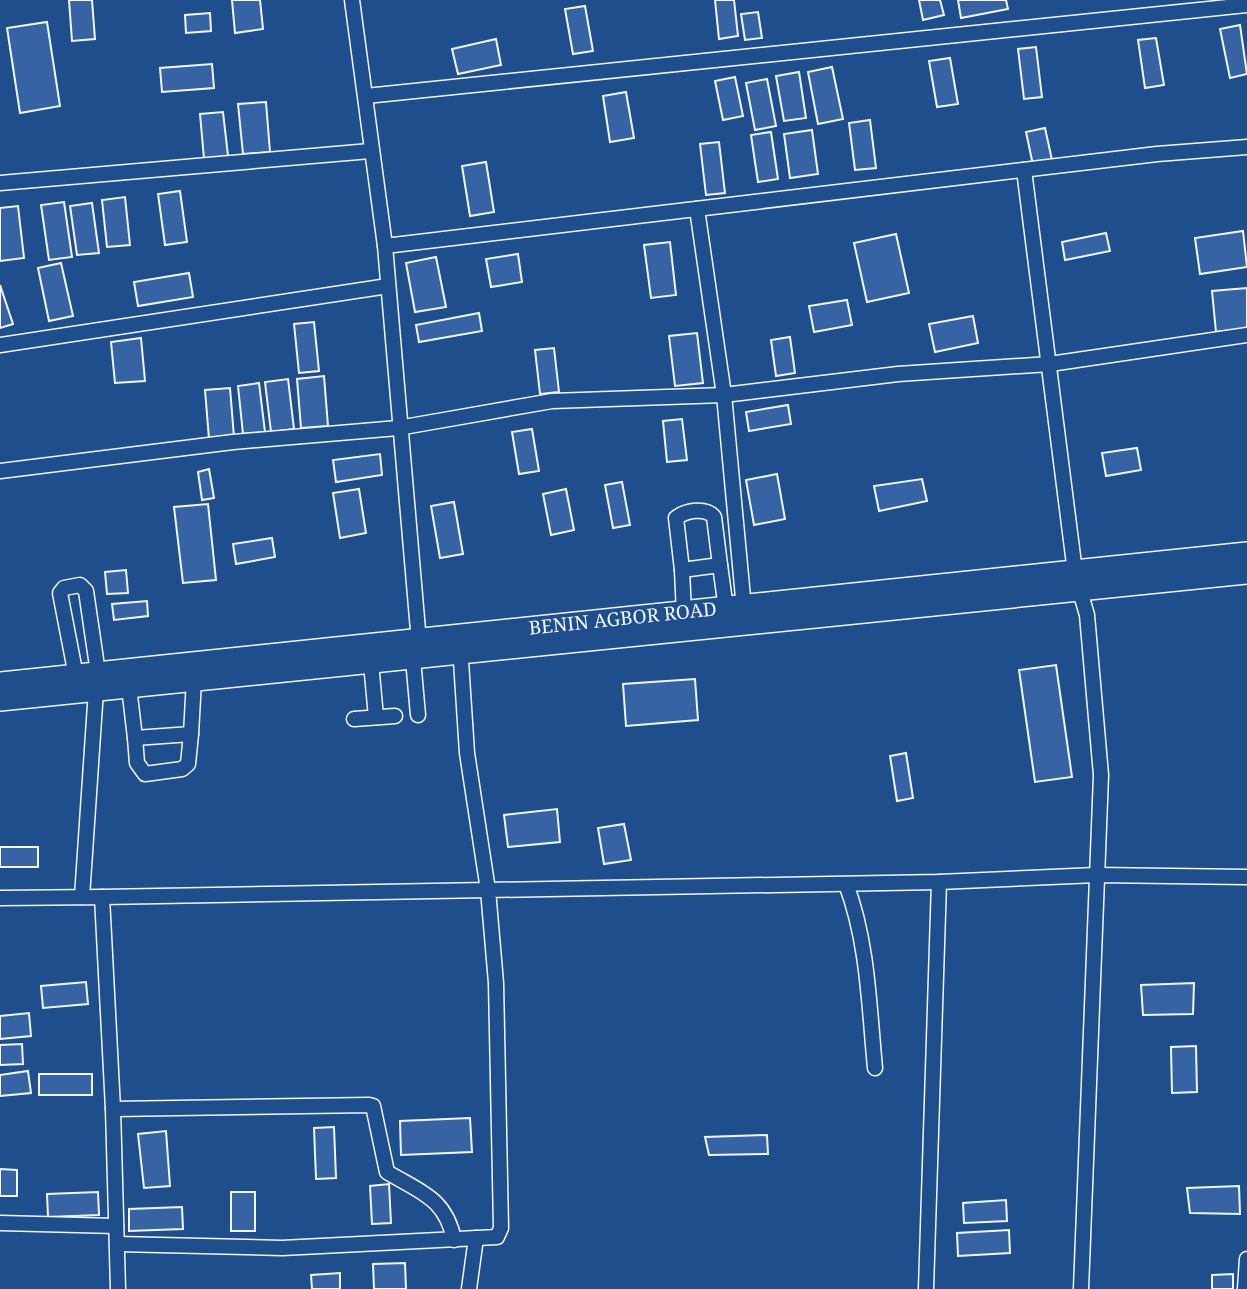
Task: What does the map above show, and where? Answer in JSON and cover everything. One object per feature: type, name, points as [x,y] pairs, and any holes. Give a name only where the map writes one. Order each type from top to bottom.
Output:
[{"type":"highway","name":"BENIN AGBOR ROAD","points":[[0,701],[97,682],[1078,581],[1247,553]]},
{"type":"highway","name":"BENIN AGBOR ROAD","points":[[461,646],[735,608],[1078,581],[1247,573]]},
{"type":"highway","name":"BENIN AGBOR ROAD","points":[[0,683],[76,676],[129,687],[371,663],[416,650]]},
{"type":"street","points":[[352,0],[366,96],[370,151],[385,246],[416,650],[418,715]]},
{"type":"street","points":[[366,96],[1247,5]]},
{"type":"street","points":[[385,246],[1024,170],[1247,147]]},
{"type":"street","points":[[0,183],[370,151]]},
{"type":"street","points":[[1024,170],[1078,581],[1087,615],[1101,775],[1081,1289]]},
{"type":"street","points":[[697,209],[724,395],[735,608]]},
{"type":"street","points":[[0,345],[388,286]]},
{"type":"street","points":[[0,471],[233,442],[398,428],[552,401],[724,395],[898,374],[1049,364],[1247,335]]},
{"type":"street","points":[[684,614],[676,518],[682,513],[704,511],[715,517],[720,565],[735,608]]},
{"type":"street","points":[[682,570],[720,565]]},
{"type":"street","points":[[76,676],[60,593],[64,588],[80,585],[86,591],[97,682],[82,897]]},
{"type":"street","points":[[117,1244],[282,1248],[497,1237],[500,1228],[496,983],[488,890],[467,753],[461,646]]},
{"type":"street","points":[[371,663],[376,717]]},
{"type":"street","points":[[129,687],[137,764],[145,774],[182,769],[188,764],[194,680]]},
{"type":"street","points":[[354,719],[396,716]]},
{"type":"street","points":[[135,738],[191,734]]},
{"type":"street","points":[[0,898],[846,884],[1096,876],[1247,877]]},
{"type":"street","points":[[926,1289],[939,882]]},
{"type":"street","points":[[846,884],[857,912],[863,943],[875,1068]]},
{"type":"street","points":[[102,897],[113,1109],[118,1289]]},
{"type":"street","points":[[113,1109],[373,1106],[387,1172],[440,1205],[450,1219],[454,1240]]},
{"type":"street","points":[[0,1223],[116,1226]]},
{"type":"street","points":[[469,1289],[476,1238]]},
{"type":"street","points":[[1245,1289],[1247,1259]]},
{"type":"building","points":[[69,0],[92,0],[95,39],[72,41]]},
{"type":"building","points":[[232,0],[260,0],[263,29],[235,33]]},
{"type":"building","points":[[715,0],[734,0],[738,36],[719,39]]},
{"type":"building","points":[[919,0],[940,0],[944,15],[923,20]]},
{"type":"building","points":[[958,0],[1006,0],[1008,9],[961,18]]},
{"type":"building","points":[[585,6],[593,51],[573,54],[565,9]]},
{"type":"building","points":[[758,12],[762,38],[745,40],[741,14]]},
{"type":"building","points":[[210,13],[211,31],[186,33],[185,15]]},
{"type":"building","points":[[47,22],[60,106],[20,113],[7,28]]},
{"type":"building","points":[[1240,25],[1247,74],[1230,78],[1220,29]]},
{"type":"building","points":[[1156,38],[1164,85],[1145,88],[1138,40]]},
{"type":"building","points":[[496,39],[501,65],[458,74],[452,49]]},
{"type":"building","points":[[1036,47],[1042,97],[1024,99],[1018,49]]},
{"type":"building","points":[[950,58],[958,104],[937,107],[929,61]]},
{"type":"building","points":[[212,64],[214,88],[162,92],[160,68]]},
{"type":"building","points":[[832,67],[843,119],[818,124],[808,72]]},
{"type":"building","points":[[799,72],[806,118],[784,121],[776,76]]},
{"type":"building","points":[[735,77],[743,116],[723,120],[715,81]]},
{"type":"building","points":[[767,79],[776,126],[755,130],[746,83]]},
{"type":"building","points":[[626,92],[634,138],[610,142],[603,96]]},
{"type":"building","points":[[266,102],[270,152],[243,154],[238,104]]},
{"type":"building","points":[[223,112],[228,156],[204,159],[200,114]]},
{"type":"building","points":[[870,120],[876,168],[855,170],[849,123]]},
{"type":"building","points":[[1045,128],[1052,160],[1033,165],[1026,132]]},
{"type":"building","points":[[812,130],[818,174],[790,178],[784,134]]},
{"type":"building","points":[[771,132],[778,179],[758,182],[751,135]]},
{"type":"building","points":[[719,142],[725,193],[706,195],[700,144]]},
{"type":"building","points":[[486,162],[494,212],[470,216],[462,166]]},
{"type":"building","points":[[180,191],[187,242],[165,245],[158,194]]},
{"type":"building","points":[[125,197],[130,245],[107,247],[102,200]]},
{"type":"building","points":[[64,202],[72,257],[49,260],[41,205]]},
{"type":"building","points":[[92,203],[99,253],[77,255],[70,206]]},
{"type":"building","points":[[18,206],[24,258],[0,261],[0,208]]},
{"type":"building","points":[[1243,231],[1247,267],[1200,274],[1195,238]]},
{"type":"building","points":[[1106,233],[1110,251],[1065,260],[1062,242]]},
{"type":"building","points":[[896,234],[909,293],[867,302],[854,243]]},
{"type":"building","points":[[670,242],[676,295],[651,298],[644,245]]},
{"type":"building","points":[[518,254],[522,282],[491,287],[486,259]]},
{"type":"building","points":[[436,257],[446,307],[415,312],[406,263]]},
{"type":"building","points":[[61,263],[73,316],[49,321],[38,268]]},
{"type":"building","points":[[189,273],[193,297],[138,306],[134,282]]},
{"type":"building","points":[[0,285],[13,324],[0,328]]},
{"type":"building","points":[[1247,288],[1247,329],[1216,332],[1212,291]]},
{"type":"building","points":[[847,300],[852,325],[814,332],[809,306]]},
{"type":"building","points":[[479,313],[482,331],[419,342],[416,325]]},
{"type":"building","points":[[973,316],[978,343],[935,352],[929,324]]},
{"type":"building","points":[[314,322],[319,371],[299,373],[294,324]]},
{"type":"building","points":[[697,333],[703,383],[675,386],[669,336]]},
{"type":"building","points":[[790,337],[795,373],[776,376],[771,340]]},
{"type":"building","points":[[141,338],[145,381],[115,383],[111,342]]},
{"type":"building","points":[[554,348],[559,392],[540,394],[535,350]]},
{"type":"building","points":[[324,376],[328,426],[301,428],[297,379]]},
{"type":"building","points":[[288,379],[294,429],[271,432],[265,382]]},
{"type":"building","points":[[259,383],[265,432],[243,434],[238,386]]},
{"type":"building","points":[[230,388],[234,437],[209,439],[205,390]]},
{"type":"building","points":[[788,405],[791,424],[749,431],[746,412]]},
{"type":"building","points":[[682,419],[687,460],[667,462],[663,421]]},
{"type":"building","points":[[532,429],[539,471],[519,474],[512,432]]},
{"type":"building","points":[[1137,448],[1141,470],[1106,476],[1102,453]]},
{"type":"building","points":[[380,454],[382,475],[336,482],[333,460]]},
{"type":"building","points":[[209,469],[214,498],[202,500],[198,472]]},
{"type":"building","points":[[777,474],[785,519],[754,525],[746,480]]},
{"type":"building","points":[[922,479],[927,501],[879,511],[874,486]]},
{"type":"building","points":[[622,482],[630,525],[613,528],[605,485]]},
{"type":"building","points":[[359,489],[366,533],[340,538],[333,493]]},
{"type":"building","points":[[566,489],[574,530],[551,535],[543,494]]},
{"type":"building","points":[[454,502],[463,554],[440,558],[431,506]]},
{"type":"building","points":[[208,504],[216,580],[183,583],[174,507]]},
{"type":"building","points":[[272,538],[275,557],[236,564],[233,544]]},
{"type":"building","points":[[126,570],[128,593],[107,594],[105,572]]},
{"type":"building","points":[[147,601],[148,616],[114,620],[112,604]]},
{"type":"building","points":[[1056,665],[1072,777],[1035,782],[1019,670]]},
{"type":"building","points":[[695,679],[698,720],[626,726],[623,684]]},
{"type":"building","points":[[906,753],[913,798],[897,801],[890,756]]},
{"type":"building","points":[[557,809],[560,842],[508,847],[504,815]]},
{"type":"building","points":[[624,824],[631,860],[604,864],[598,828]]},
{"type":"building","points":[[0,847],[38,847],[38,867],[0,867]]},
{"type":"building","points":[[86,982],[88,1004],[43,1008],[41,986]]},
{"type":"building","points":[[1194,983],[1193,1014],[1143,1015],[1141,985]]},
{"type":"building","points":[[29,1013],[31,1036],[0,1039],[0,1016]]},
{"type":"building","points":[[22,1044],[23,1064],[0,1065],[0,1045]]},
{"type":"building","points":[[1196,1046],[1197,1092],[1172,1093],[1171,1047]]},
{"type":"building","points":[[28,1071],[31,1093],[0,1096],[0,1075]]},
{"type":"building","points":[[39,1074],[92,1074],[92,1095],[39,1095]]},
{"type":"building","points":[[470,1118],[472,1152],[401,1155],[400,1121]]},
{"type":"building","points":[[334,1127],[336,1178],[316,1179],[314,1128]]},
{"type":"building","points":[[166,1131],[170,1186],[144,1188],[138,1134]]},
{"type":"building","points":[[767,1135],[768,1154],[709,1155],[705,1137]]},
{"type":"building","points":[[0,1169],[17,1170],[17,1196],[0,1196]]},
{"type":"building","points":[[389,1184],[391,1223],[372,1224],[370,1186]]},
{"type":"building","points":[[1239,1186],[1240,1214],[1190,1213],[1187,1188]]},
{"type":"building","points":[[98,1192],[99,1215],[48,1217],[47,1194]]},
{"type":"building","points":[[231,1192],[255,1192],[255,1231],[231,1231]]},
{"type":"building","points":[[1006,1200],[1007,1221],[964,1223],[963,1203]]},
{"type":"building","points":[[182,1207],[183,1229],[129,1231],[129,1209]]},
{"type":"building","points":[[1009,1230],[1010,1253],[958,1256],[957,1233]]},
{"type":"building","points":[[405,1263],[406,1289],[374,1289],[373,1264]]},
{"type":"building","points":[[340,1273],[340,1289],[312,1289],[311,1275]]},
{"type":"building","points":[[1233,1274],[1233,1289],[1212,1289],[1212,1275]]}]
